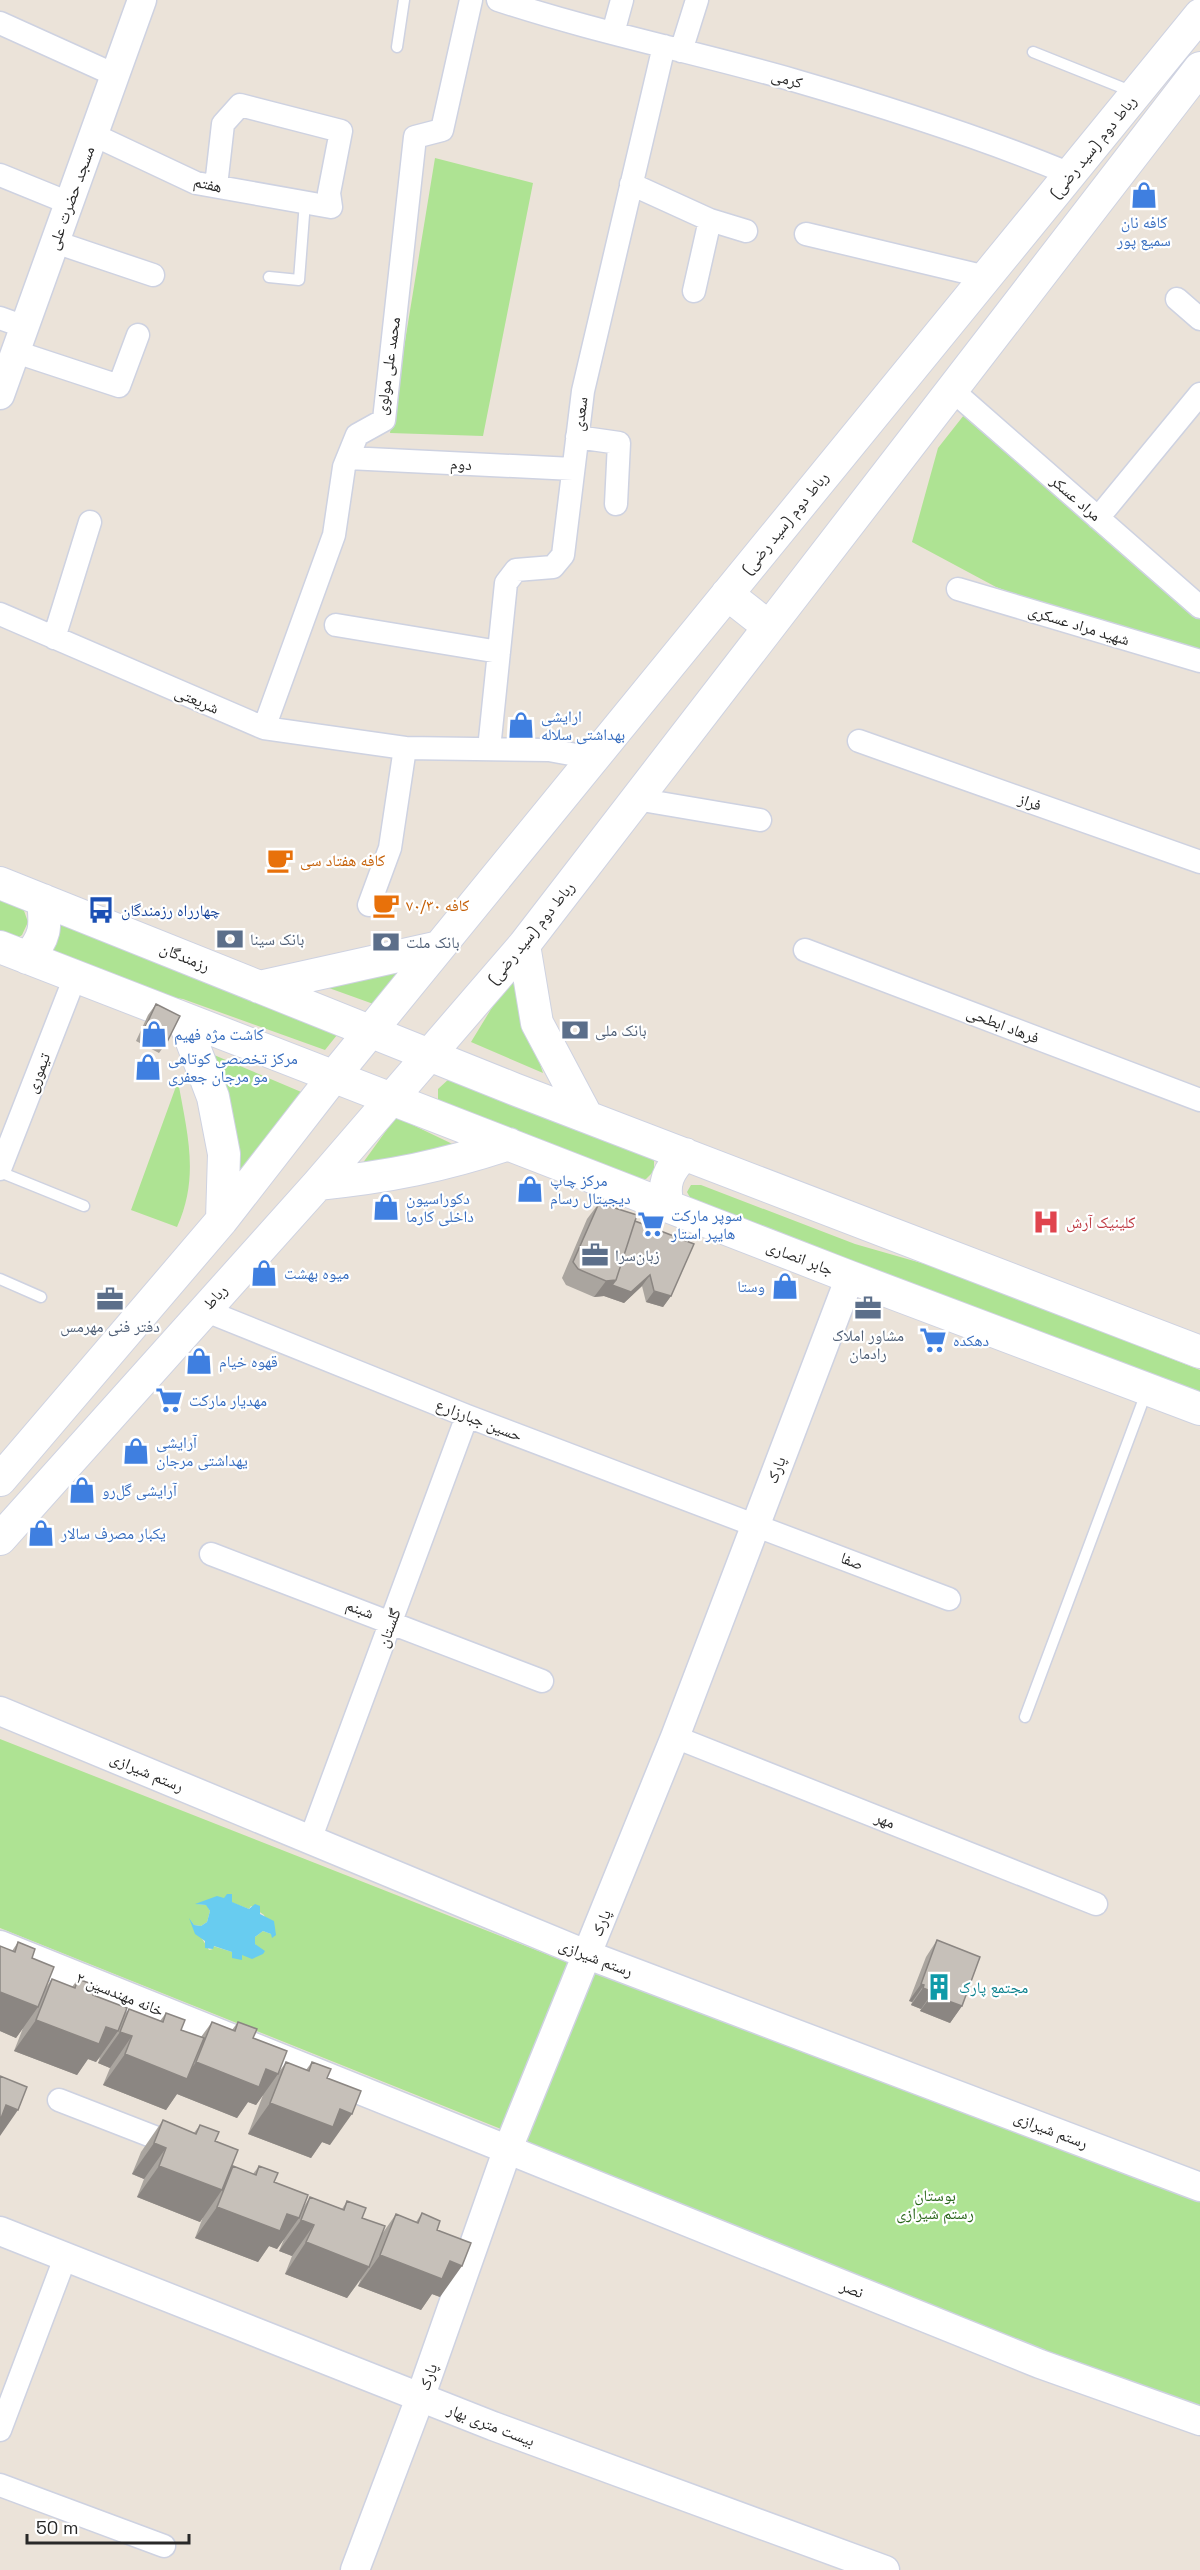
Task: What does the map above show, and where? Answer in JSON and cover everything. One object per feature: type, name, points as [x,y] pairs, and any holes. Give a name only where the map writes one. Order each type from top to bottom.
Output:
[{"type":"main road","name":"رباط دوم (سید رضی)","points":[[370,1031],[1200,15]]},
{"type":"main road","name":"رباط دوم (سید رضی)","points":[[429,1055],[524,945],[1200,68]]},
{"type":"main road","points":[[727,594],[769,627]]},
{"type":"main road","name":"رزمندگان","points":[[0,883],[370,1031]]},
{"type":"main road","points":[[14,953],[40,945],[45,925],[43,900]]},
{"type":"main road","points":[[524,945],[537,1023],[587,1117]]},
{"type":"main road","points":[[259,987],[439,946]]},
{"type":"main road","points":[[14,953],[334,1076]]},
{"type":"main road","points":[[183,1018],[213,1097],[224,1154],[222,1220]]},
{"type":"main road","points":[[4,1469],[222,1220],[370,1031],[587,1117],[1200,1352]]},
{"type":"main road","name":"رباط","points":[[0,1539],[318,1184],[429,1055]]},
{"type":"main road","name":"جابر انصاری","points":[[334,1076],[850,1277],[1200,1409]]},
{"type":"main road","points":[[318,1184],[406,1173],[451,1163],[509,1144]]},
{"type":"main road","points":[[668,1206],[664,1191],[667,1179],[675,1164],[685,1154]]},
{"type":"street","name":"مسجد حضرت علی","points":[[0,396],[14,332],[55,242],[142,0]]},
{"type":"street","name":"محمد علی مولوی","points":[[264,728],[334,535],[348,458],[357,435],[384,420],[415,137],[442,130],[471,0]]},
{"type":"street","name":"کرمی","points":[[498,0],[613,33],[794,80],[987,142],[1070,174]]},
{"type":"street","points":[[613,33],[622,0]]},
{"type":"street","points":[[672,48],[697,0]]},
{"type":"street","points":[[0,23],[115,75]]},
{"type":"street","name":"سعدی","points":[[489,749],[506,583],[516,570],[553,567],[563,555],[583,391],[632,184],[672,48]]},
{"type":"street","name":"هفتم","points":[[94,135],[196,183],[331,207],[329,193],[341,131],[240,105],[224,124],[216,186]]},
{"type":"street","points":[[0,175],[69,203]]},
{"type":"street","points":[[632,184],[710,220],[746,231]]},
{"type":"street","points":[[694,291],[710,220]]},
{"type":"street","points":[[806,234],[986,278]]},
{"type":"street","points":[[55,242],[153,275]]},
{"type":"street","points":[[1177,299],[1200,319]]},
{"type":"street","points":[[14,332],[119,386],[138,335]]},
{"type":"street","name":"مراد عسکر","points":[[952,390],[1200,607]]},
{"type":"street","points":[[1098,518],[1200,394]]},
{"type":"street","points":[[577,437],[619,443],[616,504]]},
{"type":"street","name":"دوم","points":[[348,458],[573,469]]},
{"type":"street","points":[[54,638],[90,522]]},
{"type":"street","name":"شهید مراد عسکری","points":[[958,589],[1200,661]]},
{"type":"street","name":"شریعتی","points":[[0,615],[264,728],[405,748],[549,750],[593,758]]},
{"type":"street","points":[[336,625],[499,652]]},
{"type":"street","name":"فراز","points":[[860,741],[1200,862]]},
{"type":"street","points":[[369,905],[390,848],[405,748]]},
{"type":"street","points":[[636,799],[760,820]]},
{"type":"street","name":"فرهاد ابطحی","points":[[806,950],[1200,1100]]},
{"type":"street","name":"تیموری","points":[[0,1170],[75,976]]},
{"type":"street","name":"پارک","points":[[355,2570],[420,2398],[457,2256],[507,2151],[588,1955],[675,1737],[850,1277]]},
{"type":"street","name":"حسین جبارزارع","points":[[204,1310],[467,1416],[756,1524]]},
{"type":"street","name":"گلستان","points":[[310,1840],[467,1416]]},
{"type":"street","name":"صفا","points":[[756,1524],[949,1599]]},
{"type":"street","name":"شبنم","points":[[211,1554],[391,1621],[542,1681]]},
{"type":"street","name":"رستم شیرازی","points":[[0,1711],[588,1955],[1200,2187]]},
{"type":"street","name":"مهر","points":[[675,1737],[1096,1904]]},
{"type":"street","name":"خانه مهندسین ۲","points":[[0,1945],[507,2151]]},
{"type":"street","points":[[59,2100],[203,2156]]},
{"type":"street","name":"نصر","points":[[507,2151],[1040,2364],[1200,2421]]},
{"type":"street","name":"بیست متری بهار","points":[[0,2231],[420,2398],[885,2570]]},
{"type":"street","points":[[0,2430],[65,2258]]},
{"type":"street","points":[[0,2485],[164,2546]]},
{"type":"lane","points":[[397,47],[404,0]]},
{"type":"lane","points":[[1032,52],[1136,93]]},
{"type":"lane","points":[[269,277],[299,280],[304,202]]},
{"type":"lane","points":[[0,1170],[84,1206]]},
{"type":"lane","points":[[0,1278],[41,1297]]},
{"type":"lane","points":[[1025,1717],[1148,1389]]},
{"type":"green space","points":[[435,158],[533,183],[483,436],[390,433]]},
{"type":"green space","points":[[964,415],[1200,617],[1200,649],[1092,622],[996,587],[912,542],[938,448]]},
{"type":"green space","points":[[0,900],[23,908],[28,922],[22,935],[12,942],[0,937]]},
{"type":"green space","points":[[55,918],[341,1030],[325,1050],[183,999],[152,994],[42,955]]},
{"type":"green space","points":[[415,959],[379,1006],[315,983]]},
{"type":"green space","points":[[518,965],[528,1027],[543,1073],[471,1042]]},
{"type":"green space","points":[[207,1052],[306,1094],[235,1184]]},
{"type":"green space","points":[[450,1078],[642,1152],[654,1160],[654,1171],[646,1179],[633,1178],[438,1103],[438,1089]]},
{"type":"green space","points":[[178,1081],[188,1137],[190,1172],[184,1208],[177,1227],[131,1210]]},
{"type":"green space","points":[[396,1117],[463,1149],[357,1171]]},
{"type":"green space","points":[[691,1185],[701,1185],[855,1244],[942,1269],[1200,1370],[1200,1404],[692,1201],[687,1192]]},
{"type":"green space","points":[[0,1739],[569,1963],[501,2129],[0,1928]],"holes":[[[217,1897],[249,1909],[251,1906],[264,1915],[271,1934],[263,1931],[255,1937],[255,1944],[259,1949],[242,1955],[213,1946],[213,1949],[209,1950],[190,1919],[194,1925],[201,1926],[207,1922],[210,1911],[207,1905],[197,1904]]]},
{"type":"green space","name":"بوستان رستم شیرازی","points":[[588,1955],[1200,2187],[1200,2419],[507,2151]]},
{"type":"water","points":[[227,1894],[232,1894],[232,1902],[249,1909],[255,1904],[260,1906],[260,1914],[274,1921],[276,1935],[272,1938],[271,1934],[263,1931],[255,1937],[255,1944],[265,1951],[263,1954],[252,1959],[242,1955],[242,1960],[232,1958],[232,1952],[214,1946],[213,1949],[205,1948],[205,1941],[195,1934],[189,1918],[194,1925],[201,1926],[207,1922],[210,1911],[206,1905],[195,1904],[217,1896],[224,1898]]},
{"type":"building","points":[[156,1004],[180,1016],[167,1042],[144,1030]]},
{"type":"building","name":"زبان‌سرا","points":[[599,1203],[637,1215],[616,1280],[606,1281],[578,1269],[573,1262]]},
{"type":"building","points":[[635,1221],[694,1244],[671,1296],[654,1291],[650,1275],[631,1292],[612,1285],[616,1280]]},
{"type":"building","points":[[937,1940],[980,1957],[962,2006],[932,1995],[933,1992],[923,1988],[924,1985],[921,1984]]},
{"type":"building","points":[[18,1942],[35,1949],[32,1958],[54,1967],[38,2007],[0,1992],[0,1946],[15,1952]]},
{"type":"building","points":[[52,1979],[75,1988],[78,1979],[97,1986],[93,1995],[127,2008],[118,2031],[106,2027],[99,2044],[36,2020]]},
{"type":"building","points":[[129,2009],[163,2022],[166,2013],[185,2020],[181,2030],[204,2038],[187,2079],[125,2054],[132,2036],[120,2032]]},
{"type":"building","points":[[212,2022],[235,2031],[238,2022],[257,2029],[253,2038],[287,2051],[278,2074],[266,2069],[259,2087],[196,2062]]},
{"type":"building","points":[[286,2062],[309,2071],[312,2062],[331,2069],[327,2078],[361,2091],[352,2114],[340,2109],[333,2127],[270,2103]]},
{"type":"building","points":[[0,2076],[27,2087],[18,2110],[6,2105],[0,2121]]},
{"type":"building","points":[[163,2120],[196,2134],[200,2125],[219,2132],[215,2141],[238,2150],[222,2190],[159,2166],[166,2148],[154,2143]]},
{"type":"building","points":[[233,2166],[256,2175],[259,2166],[278,2173],[274,2182],[308,2195],[299,2218],[287,2214],[280,2231],[217,2207]]},
{"type":"building","points":[[310,2197],[344,2210],[347,2201],[366,2208],[362,2218],[385,2226],[369,2267],[306,2242],[314,2225],[301,2220]]},
{"type":"building","points":[[422,2213],[440,2221],[437,2230],[471,2243],[462,2266],[450,2261],[442,2279],[380,2255],[396,2214],[418,2223]]},
{"type":"place","name":"کافه نان سمیع پور","points":[[1144,195]]},
{"type":"place","name":"ارایشی بهداشتی سلاله","points":[[521,725]]},
{"type":"place","name":"کافه هفتاد سی","points":[[280,860]]},
{"type":"place","name":"کافه ۷۰/۳۰","points":[[386,905]]},
{"type":"place","name":"چهارراه رزمندگان","points":[[101,910]]},
{"type":"place","name":"بانک سینا","points":[[230,939]]},
{"type":"place","name":"بانک ملت","points":[[386,942]]},
{"type":"place","name":"بانک ملی","points":[[575,1030]]},
{"type":"place","name":"کاشت مژه فهیم","points":[[154,1034]]},
{"type":"place","name":"مرکز تخصصی کوتاهی مو مرجان جعفری","points":[[148,1067]]},
{"type":"place","name":"مرکز چاپ دیجیتال رسام","points":[[530,1189]]},
{"type":"place","name":"دکوراسیون داخلی کارما","points":[[386,1207]]},
{"type":"place","name":"کلینیک آرش","points":[[1046,1222]]},
{"type":"place","name":"سوپر مارکت هایپر استار","points":[[651,1224]]},
{"type":"place","name":"زبان‌سرا","points":[[595,1255]]},
{"type":"place","name":"میوه بهشت","points":[[264,1273]]},
{"type":"place","name":"وستا","points":[[785,1286]]},
{"type":"place","name":"دفتر فنی مهرمس","points":[[110,1299]]},
{"type":"place","name":"مشاور املاک رادمان","points":[[868,1308]]},
{"type":"place","name":"دهکده","points":[[933,1340]]},
{"type":"place","name":"قهوه خیام","points":[[199,1361]]},
{"type":"place","name":"مهدیار مارکت","points":[[169,1400]]},
{"type":"place","name":"آرایشی یهداشتی مرجان","points":[[136,1451]]},
{"type":"place","name":"آرایشی گل‌رو","points":[[82,1490]]},
{"type":"place","name":"یکبار مصرف سالار","points":[[41,1533]]},
{"type":"place","name":"مجتمع پارک","points":[[939,1987]]}]
